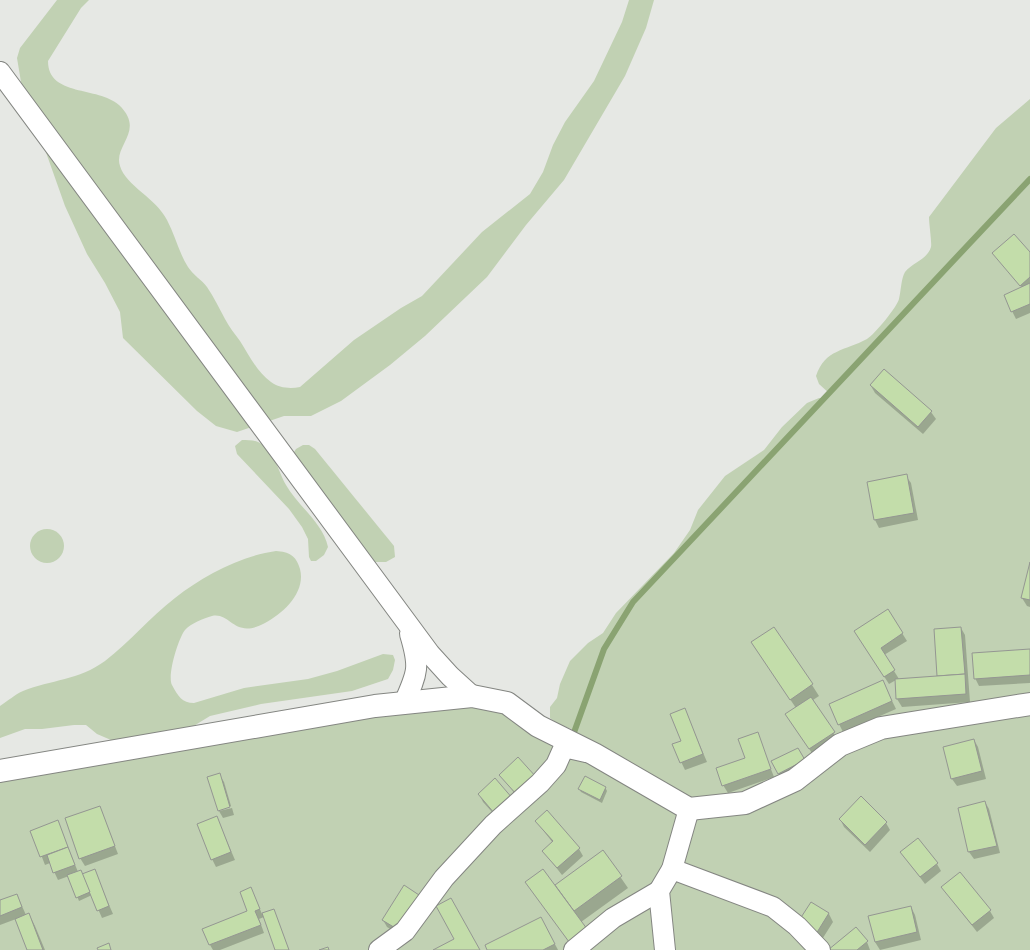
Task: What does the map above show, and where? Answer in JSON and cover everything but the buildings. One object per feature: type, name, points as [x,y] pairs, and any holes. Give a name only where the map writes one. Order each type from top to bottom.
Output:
[{"type":"main road","points":[[0,771],[367,707],[472,696],[507,703],[538,726],[594,754],[689,809],[745,803],[795,780],[840,745],[881,728],[1030,704]]},
{"type":"street","points":[[0,72],[430,654],[450,676],[472,696]]},
{"type":"street","points":[[404,702],[415,677],[418,658],[406,621]]},
{"type":"street","points":[[379,950],[405,931],[444,878],[493,825],[540,783],[556,765],[564,747],[594,754]]},
{"type":"street","points":[[574,950],[613,918],[659,891],[672,869],[689,809]]},
{"type":"street","points":[[672,869],[773,906],[820,950]]},
{"type":"street","points":[[659,891],[665,950]]},
{"type":"green space","points":[[57,0],[89,0],[81,8],[48,61],[50,72],[56,80],[65,86],[110,99],[119,105],[127,114],[130,123],[129,130],[119,158],[123,173],[128,180],[162,212],[170,226],[188,267],[192,273],[207,287],[228,325],[257,368],[274,384],[285,388],[292,388],[300,387],[354,340],[401,308],[422,296],[482,232],[530,194],[543,172],[553,145],[565,122],[594,81],[622,22],[629,0],[654,0],[646,28],[625,76],[564,180],[526,225],[487,277],[425,336],[390,365],[341,401],[311,416],[284,416],[237,432],[216,426],[197,411],[123,338],[120,312],[105,283],[87,254],[65,206],[21,82],[17,58],[20,48]]},
{"type":"green space","points":[[1030,99],[1030,950],[0,950],[0,775],[472,696],[571,742],[574,730],[558,724],[550,718],[550,707],[557,698],[560,684],[570,661],[588,643],[603,633],[616,613],[674,553],[690,530],[698,510],[725,476],[764,450],[782,427],[807,403],[819,398],[825,399],[830,394],[819,384],[816,376],[820,367],[830,356],[867,339],[885,320],[899,299],[905,272],[923,258],[931,247],[929,217],[996,128]]},
{"type":"green space","points":[[242,440],[252,440],[258,442],[268,450],[291,493],[321,530],[328,547],[324,555],[316,561],[311,561],[309,557],[308,539],[302,527],[289,509],[237,454],[235,446]]},
{"type":"green space","points":[[303,445],[309,445],[315,449],[394,546],[395,557],[386,562],[375,562],[294,462],[292,455],[296,449]]},
{"type":"green space","points":[[47,529],[59,534],[64,546],[59,558],[47,563],[35,558],[30,546],[35,534]]},
{"type":"green space","points":[[276,551],[288,553],[294,557],[298,564],[301,578],[297,594],[279,614],[265,623],[255,627],[246,629],[224,618],[212,616],[194,623],[187,628],[176,649],[172,666],[172,685],[178,696],[186,702],[194,703],[244,688],[308,679],[337,671],[383,654],[393,655],[395,660],[393,670],[388,679],[352,691],[261,704],[210,716],[192,727],[150,742],[111,740],[97,734],[86,725],[25,729],[0,738],[0,706],[14,696],[33,687],[75,676],[95,667],[114,654],[166,605],[198,582],[222,568],[236,562],[249,557]]},
{"type":"waterway","points":[[572,738],[604,649],[633,602],[1030,179]]}]
